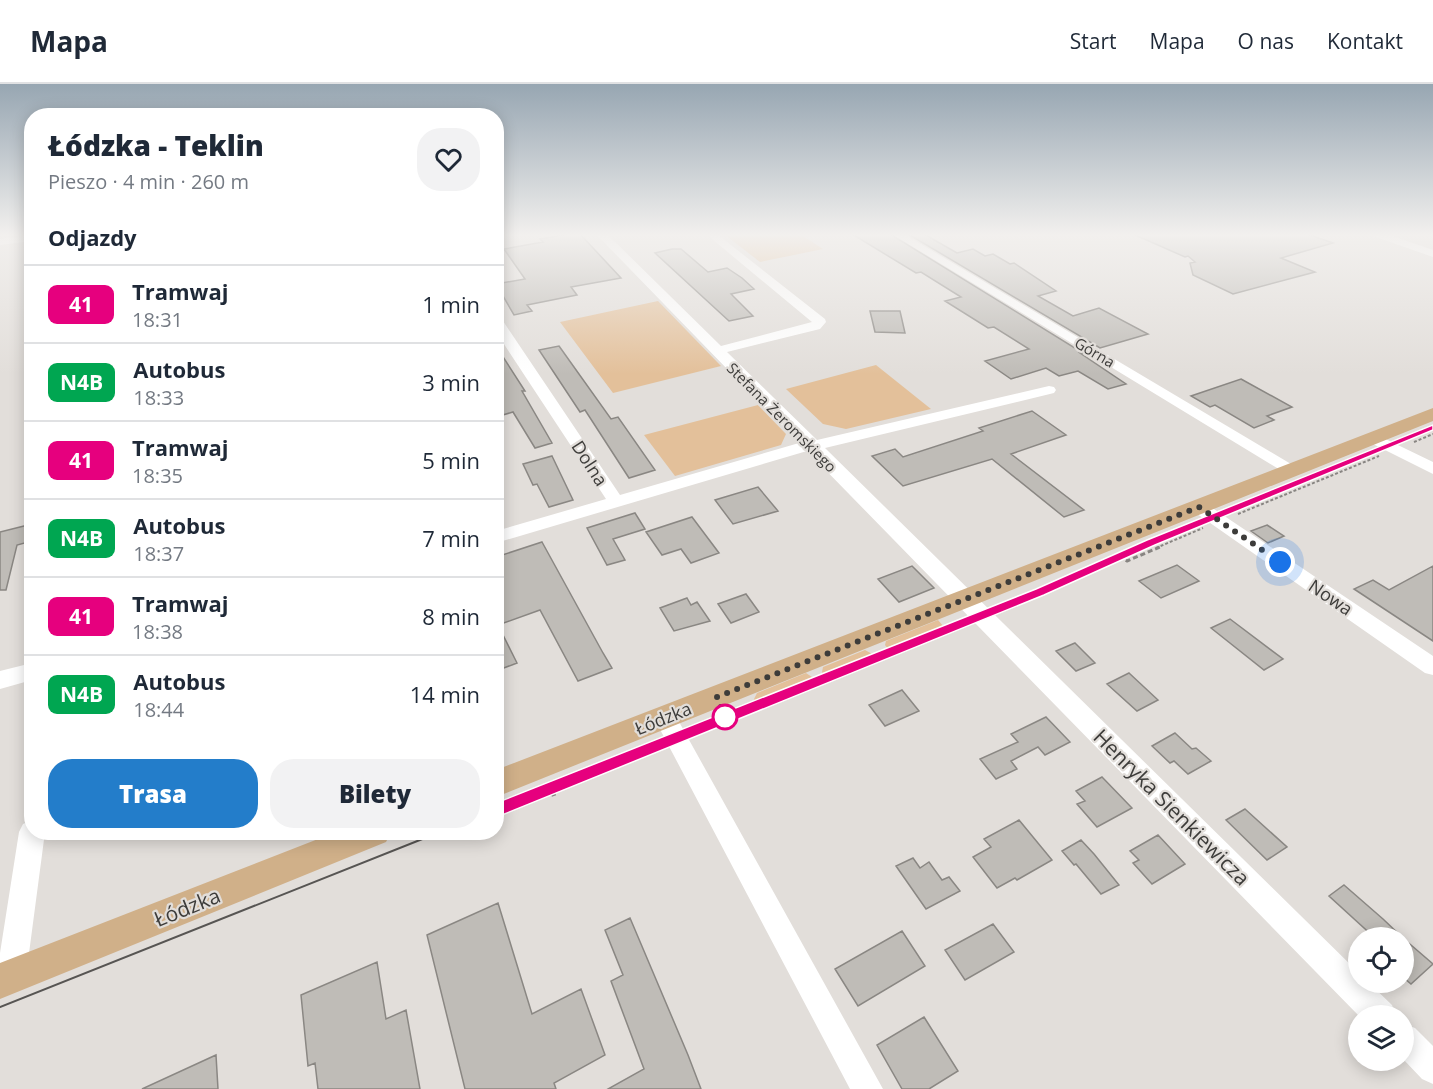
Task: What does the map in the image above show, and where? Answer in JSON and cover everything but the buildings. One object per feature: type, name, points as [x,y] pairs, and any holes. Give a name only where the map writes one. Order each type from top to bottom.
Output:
[{"type":"main road","name":"Łódzka","points":[[504,781],[1433,414]]},
{"type":"main road","name":"Łódzka","points":[[5,978],[355,840]]},
{"type":"street","name":"Stefana Żeromskiego","points":[[646,281],[964,600]]},
{"type":"street","points":[[716,351],[815,326],[820,322],[769,281]]},
{"type":"street","name":"Górna","points":[[976,281],[1293,470]]},
{"type":"street","name":"Dolna","points":[[504,333],[616,502],[504,535]]},
{"type":"street","points":[[616,502],[779,453],[1049,390]]},
{"type":"street","points":[[1373,438],[1433,469]]},
{"type":"street","name":"Nowa","points":[[1199,507],[1433,666]]},
{"type":"street","name":"Henryka Sienkiewicza","points":[[964,600],[1370,1005]]},
{"type":"street","points":[[0,681],[24,674]]},
{"type":"street","points":[[665,718],[867,1089]]},
{"type":"street","points":[[5,978],[31,840]]},
{"type":"street","points":[[1414,1049],[1433,1068]]},
{"type":"shaded area","points":[[658,301],[721,366],[613,393],[560,322]]},
{"type":"shaded area","points":[[876,365],[931,409],[846,429],[823,424],[786,389]]},
{"type":"shaded area","points":[[758,405],[786,434],[781,445],[675,476],[644,435]]},
{"type":"shaded area","points":[[938,620],[944,627],[888,649],[885,645],[886,641]]},
{"type":"shaded area","points":[[865,650],[874,655],[824,675],[822,672],[823,667]]},
{"type":"shaded area","points":[[806,673],[815,679],[755,701],[757,693]]},
{"type":"tram line","points":[[565,782],[1040,592],[1151,542],[1433,428]]},
{"type":"tram line","name":"41","points":[[504,807],[1040,592],[1100,567],[1151,542],[1433,428]]},
{"type":"tram line","points":[[504,807],[569,781]]},
{"type":"tram line","points":[[0,1007],[420,840]]},
{"type":"route","points":[[725,717],[717,697],[1199,507],[1280,562]]}]
